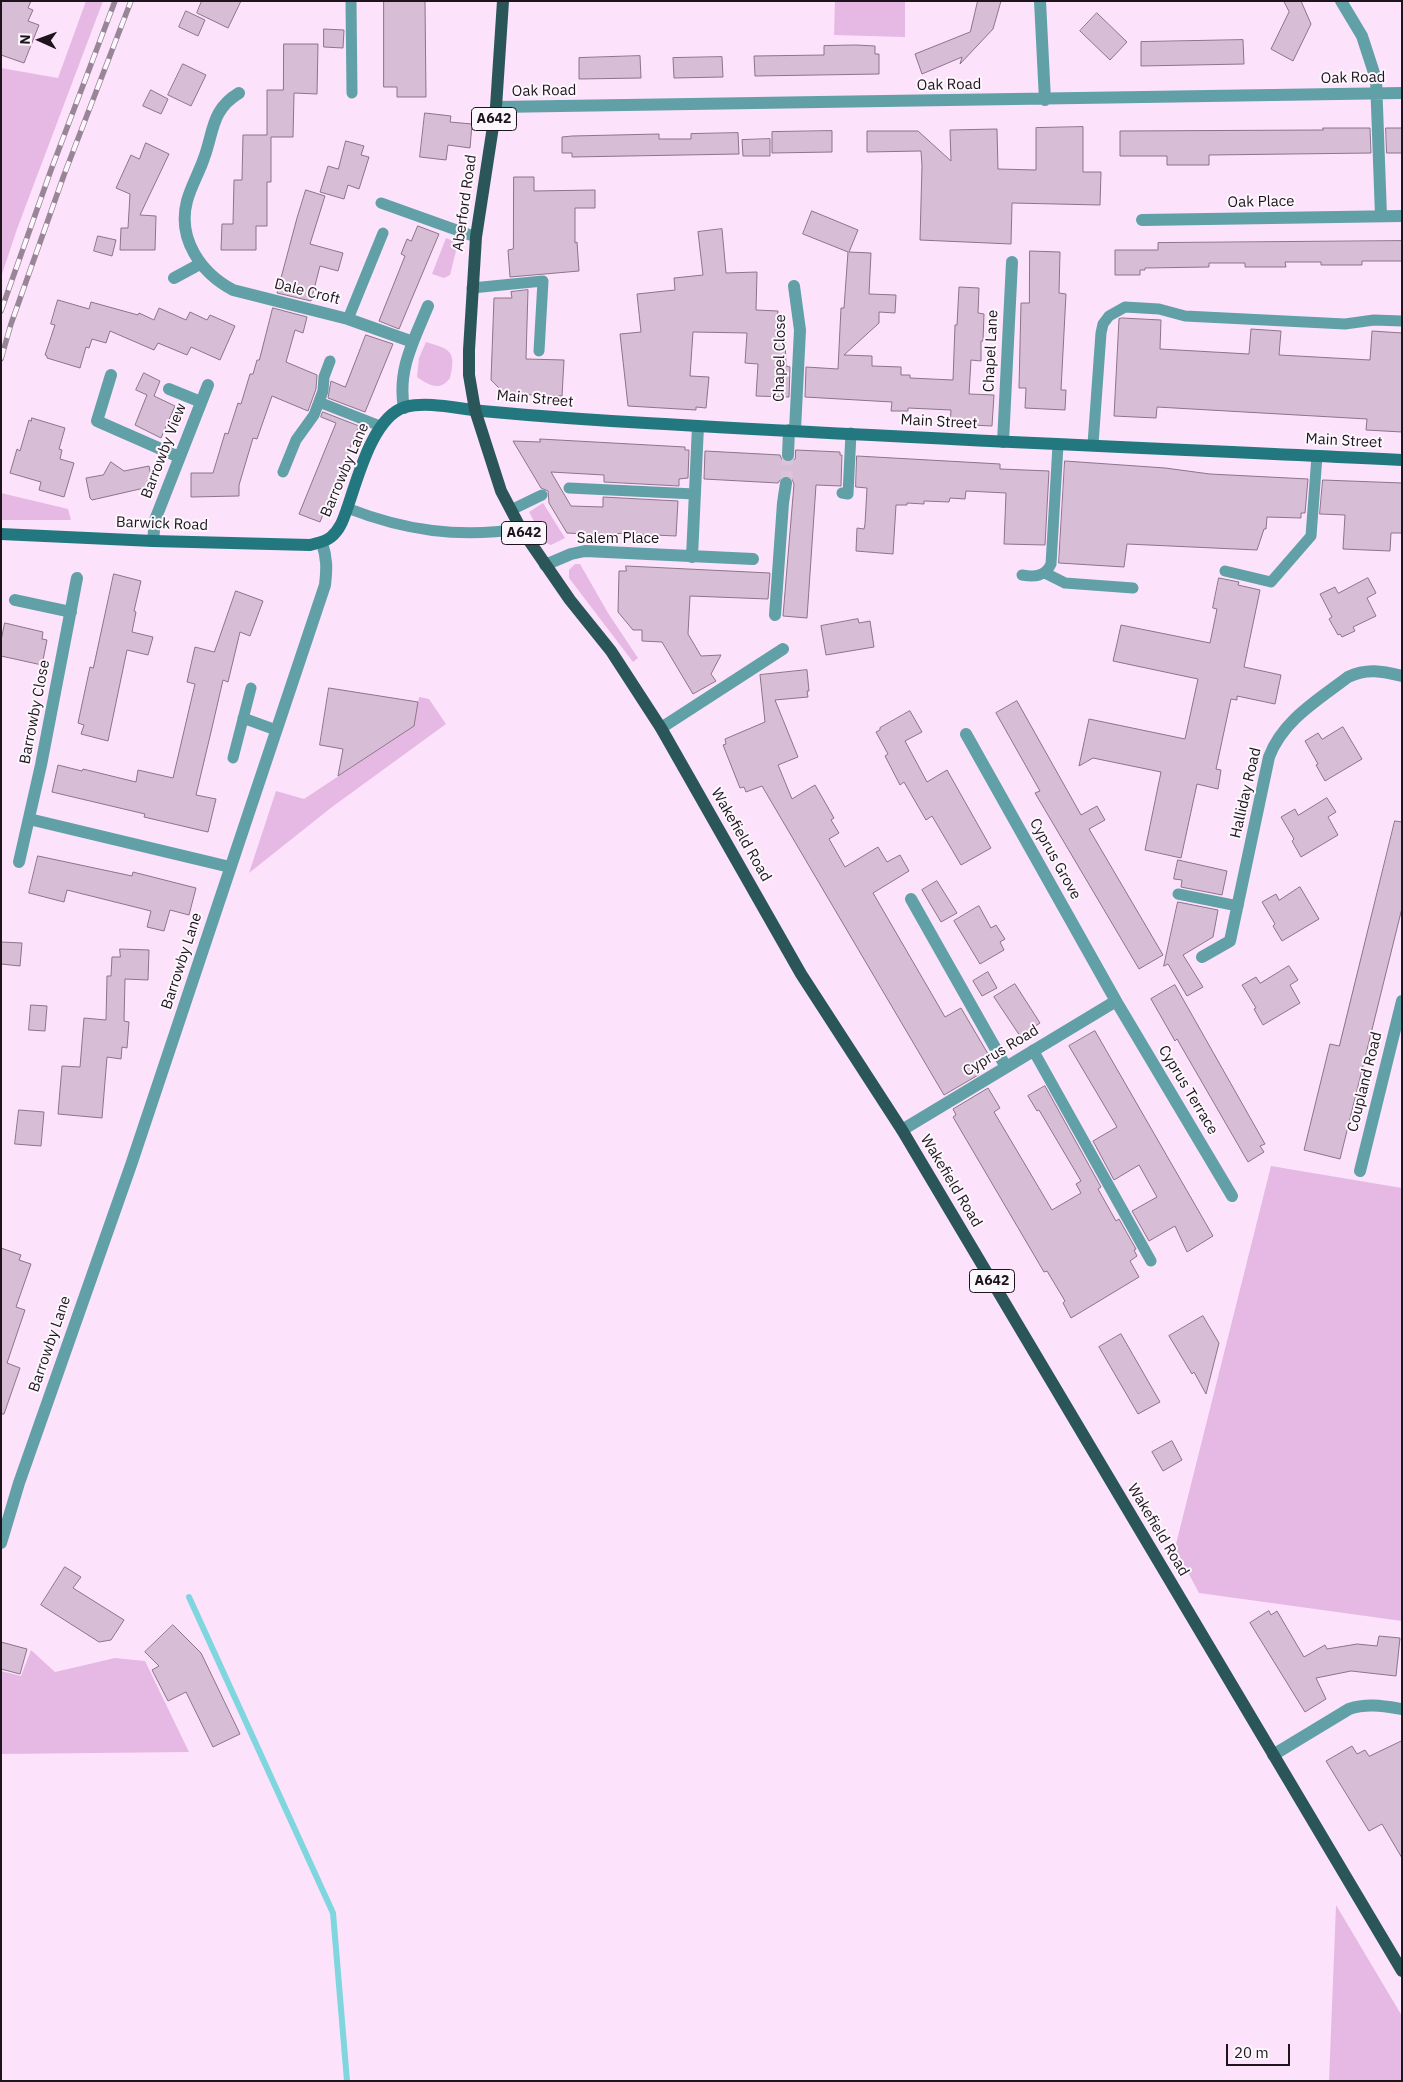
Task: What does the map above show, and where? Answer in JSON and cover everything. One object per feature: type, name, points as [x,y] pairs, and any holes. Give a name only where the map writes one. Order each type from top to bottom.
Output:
[{"type":"main road","name":"Aberford Road","points":[[475,410],[469,367],[472,288],[476,237],[496,108],[503,1]]},
{"type":"main road","points":[[404,408],[432,406],[475,410]]},
{"type":"main road","name":"Barrowby Lane","points":[[322,543],[331,538],[337,530],[380,426],[387,418],[404,408]]},
{"type":"main road","name":"Main Street","points":[[475,410],[698,426],[1402,460]]},
{"type":"main road","name":"Wakefield Road","points":[[475,410],[501,492],[521,529],[570,600],[611,651],[661,728],[801,974],[902,1130],[1402,1971]]},
{"type":"main road","name":"Barwick Road","points":[[1,534],[153,541],[310,545],[322,543]]},
{"type":"street","points":[[1040,1],[1045,100]]},
{"type":"street","points":[[1342,1],[1368,50],[1378,93],[1381,216]]},
{"type":"street","name":"Dale Croft","points":[[239,93],[229,99],[215,119],[204,160],[186,204],[185,220],[187,235],[192,250],[200,264],[210,275],[233,290],[348,319],[413,342]]},
{"type":"street","name":"Oak Road","points":[[496,108],[1402,93]]},
{"type":"street","name":"Oak Place","points":[[1142,220],[1402,216]]},
{"type":"street","name":"Chapel Lane","points":[[1003,442],[1012,262]]},
{"type":"street","points":[[174,278],[200,264]]},
{"type":"street","name":"Chapel Close","points":[[788,455],[792,430],[800,330],[794,286]]},
{"type":"street","points":[[404,408],[401,393],[401,377],[428,306]]},
{"type":"street","points":[[111,375],[97,421],[179,457]]},
{"type":"street","name":"Barrowby View","points":[[153,541],[155,520],[208,385]]},
{"type":"street","name":"Barrowby View","points":[[169,389],[201,402]]},
{"type":"street","points":[[692,557],[698,426]]},
{"type":"street","points":[[775,615],[782,503],[786,483]]},
{"type":"street","name":"Barrowby Lane","points":[[1,1543],[4,1525],[131,1165],[325,585],[328,567],[322,543]]},
{"type":"street","name":"Salem Place","points":[[546,565],[571,554],[585,551],[753,559]]},
{"type":"street","name":"Barrowby Close","points":[[19,862],[77,578]]},
{"type":"street","points":[[15,600],[71,612]]},
{"type":"street","points":[[661,728],[783,649]]},
{"type":"street","name":"Halliday Road","points":[[1202,957],[1230,941],[1269,757],[1280,733],[1289,723],[1348,677],[1370,670],[1402,676]]},
{"type":"street","name":"Cyprus Grove","points":[[966,734],[1116,1001]]},
{"type":"street","points":[[29,819],[230,867]]},
{"type":"street","points":[[911,899],[1006,1067]]},
{"type":"street","name":"Cyprus Road","points":[[902,1130],[1116,1001]]},
{"type":"street","name":"Cyprus Terrace","points":[[1116,1001],[1232,1196]]},
{"type":"street","name":"Coupland Road","points":[[1360,1171],[1402,1001]]},
{"type":"street","points":[[1274,1755],[1349,1709],[1360,1705],[1402,1709]]},
{"type":"lane","points":[[351,1],[352,93]]},
{"type":"lane","points":[[381,203],[476,237]]},
{"type":"lane","points":[[348,319],[383,233]]},
{"type":"lane","points":[[472,288],[543,281],[539,351]]},
{"type":"lane","points":[[1093,444],[1101,333],[1103,324],[1116,310],[1125,307],[1159,309],[1186,316],[1345,324],[1374,320],[1402,321]]},
{"type":"lane","points":[[283,472],[296,440],[308,426],[320,402],[324,377],[330,361]]},
{"type":"lane","points":[[320,402],[380,426]]},
{"type":"lane","points":[[842,493],[848,494],[850,433]]},
{"type":"lane","points":[[1022,575],[1036,576],[1045,573],[1049,569],[1052,559],[1058,444]]},
{"type":"lane","points":[[1225,571],[1271,582],[1311,536],[1317,456]]},
{"type":"lane","points":[[569,488],[695,494]]},
{"type":"lane","points":[[511,510],[542,495]]},
{"type":"lane","points":[[347,508],[394,524],[443,533],[493,533],[521,529]]},
{"type":"lane","points":[[1045,573],[1065,583],[1133,588]]},
{"type":"lane","points":[[233,758],[251,688]]},
{"type":"lane","points":[[243,718],[276,730]]},
{"type":"lane","points":[[1178,894],[1238,906]]},
{"type":"lane","points":[[1033,1050],[1151,1261]]},
{"type":"shaded area","points":[[86,1],[103,1],[17,229],[1,277],[1,68],[58,78]]},
{"type":"shaded area","points":[[835,1],[905,1],[905,37],[834,35]]},
{"type":"shaded area","points":[[446,238],[458,243],[450,275],[444,278],[432,274]]},
{"type":"shaded area","points":[[426,342],[446,349],[452,356],[450,378],[442,385],[430,385],[417,377],[419,358]]},
{"type":"shaded area","points":[[1,493],[68,509],[71,520],[1,520]]},
{"type":"shaded area","points":[[543,503],[565,538],[551,545],[546,543],[529,512]]},
{"type":"shaded area","points":[[575,564],[580,564],[608,613],[638,658],[633,662],[569,578],[569,570]]},
{"type":"shaded area","points":[[419,697],[429,699],[446,724],[332,807],[249,873],[276,791],[304,799],[414,726]]},
{"type":"shaded area","points":[[1271,1166],[1402,1188],[1402,1621],[1199,1593],[1175,1548]]},
{"type":"shaded area","points":[[31,1650],[55,1672],[115,1658],[145,1661],[189,1752],[1,1754],[1,1671],[21,1676]]},
{"type":"shaded area","points":[[1336,1905],[1402,2016],[1402,2081],[1329,2081]]},
{"type":"building","points":[[1,1],[31,1],[28,8],[33,10],[28,21],[39,25],[24,63],[1,55]]},
{"type":"building","points":[[202,1],[241,1],[228,28],[197,13]]},
{"type":"building","points":[[384,1],[425,1],[426,97],[397,97],[397,87],[384,87]]},
{"type":"building","points":[[978,1],[1001,1],[993,29],[960,64],[962,57],[922,74],[915,54],[970,32]]},
{"type":"building","points":[[1284,1],[1301,1],[1311,24],[1293,61],[1271,49],[1289,12]]},
{"type":"building","points":[[186,11],[205,20],[198,36],[179,27]]},
{"type":"building","points":[[1097,13],[1127,42],[1110,60],[1080,31]]},
{"type":"building","points":[[324,29],[344,30],[343,48],[324,47]]},
{"type":"building","points":[[1243,40],[1244,64],[1141,66],[1141,42]]},
{"type":"building","points":[[284,44],[318,44],[317,94],[294,93],[293,137],[271,137],[271,182],[267,182],[267,226],[256,226],[256,250],[221,250],[222,224],[233,224],[234,180],[242,180],[243,135],[267,135],[267,90],[283,90]]},
{"type":"building","points":[[824,46],[875,46],[875,54],[879,54],[879,74],[755,76],[754,56],[824,55]]},
{"type":"building","points":[[640,56],[641,78],[579,79],[579,58]]},
{"type":"building","points":[[722,57],[723,77],[674,78],[673,58]]},
{"type":"building","points":[[183,64],[206,75],[191,106],[168,95]]},
{"type":"building","points":[[151,90],[168,99],[161,114],[143,106]]},
{"type":"building","points":[[425,113],[451,116],[450,122],[472,124],[470,148],[448,145],[446,160],[420,157]]},
{"type":"building","points":[[1083,127],[1083,172],[1101,172],[1100,205],[1012,203],[1011,244],[920,240],[921,151],[867,152],[867,131],[918,131],[951,161],[950,130],[997,129],[998,169],[1036,170],[1036,128]]},
{"type":"building","points":[[1323,128],[1370,128],[1371,153],[1209,155],[1209,165],[1167,165],[1167,156],[1120,156],[1120,131],[1323,130]]},
{"type":"building","points":[[1386,128],[1402,128],[1402,153],[1387,153]]},
{"type":"building","points":[[832,131],[832,152],[772,153],[772,132]]},
{"type":"building","points":[[738,133],[739,154],[572,157],[572,153],[562,153],[562,137],[659,134],[659,139],[691,139],[691,134]]},
{"type":"building","points":[[770,139],[770,156],[743,156],[742,140]]},
{"type":"building","points":[[346,141],[364,146],[361,155],[369,157],[359,189],[348,185],[344,199],[320,192],[328,166],[338,169]]},
{"type":"building","points":[[146,143],[169,154],[140,215],[156,216],[155,250],[120,250],[121,228],[128,228],[130,194],[116,188],[131,155],[139,159]]},
{"type":"building","points":[[514,177],[534,177],[534,191],[595,190],[595,208],[575,208],[575,243],[577,242],[579,271],[510,277],[508,250],[513,249]]},
{"type":"building","points":[[306,190],[325,196],[310,244],[343,253],[338,271],[320,266],[311,301],[277,293]]},
{"type":"building","points":[[812,211],[858,230],[849,252],[871,253],[869,294],[896,295],[895,313],[879,312],[879,323],[844,355],[872,356],[872,366],[901,367],[901,375],[910,375],[910,378],[953,380],[955,325],[957,325],[959,287],[979,288],[978,313],[984,314],[983,341],[981,341],[981,361],[971,360],[969,394],[994,395],[992,426],[950,424],[951,410],[908,408],[908,411],[891,411],[892,402],[805,397],[806,367],[838,369],[841,308],[844,308],[848,252],[803,234]]},
{"type":"building","points":[[418,226],[439,234],[399,329],[379,321],[405,256],[401,254],[407,239],[411,241]]},
{"type":"building","points":[[722,229],[726,273],[757,272],[756,310],[778,311],[776,338],[785,339],[786,366],[790,367],[789,397],[756,396],[758,364],[745,363],[747,333],[693,332],[690,376],[709,377],[706,408],[696,407],[696,410],[628,406],[620,334],[641,332],[637,294],[675,290],[674,278],[703,275],[698,232]]},
{"type":"building","points":[[98,236],[116,240],[112,256],[94,251]]},
{"type":"building","points":[[1402,241],[1402,261],[1362,261],[1362,265],[1321,265],[1321,262],[1285,262],[1286,267],[1245,267],[1245,263],[1209,263],[1209,267],[1145,268],[1145,270],[1140,270],[1140,275],[1115,275],[1115,250],[1158,250],[1158,243]]},
{"type":"building","points":[[1030,251],[1060,252],[1059,293],[1066,294],[1061,390],[1066,390],[1065,410],[1025,408],[1026,388],[1019,388],[1021,303],[1029,303]]},
{"type":"building","points":[[528,290],[526,359],[564,360],[562,396],[505,394],[491,380],[494,298],[512,298],[511,292]]},
{"type":"building","points":[[58,300],[89,309],[91,302],[138,315],[139,313],[154,320],[159,308],[186,320],[190,312],[207,320],[210,315],[235,326],[220,360],[191,347],[187,355],[158,343],[154,350],[110,331],[106,343],[92,339],[89,348],[86,347],[80,368],[47,358],[45,355],[55,325],[51,324]]},
{"type":"building","points":[[273,308],[307,317],[303,333],[295,330],[286,362],[317,375],[316,389],[308,411],[272,396],[257,439],[253,438],[239,485],[239,496],[191,497],[191,473],[213,473],[225,433],[228,434],[238,403],[241,404],[250,374],[253,374],[257,360],[259,360]]},
{"type":"building","points":[[1119,319],[1161,320],[1160,349],[1249,354],[1251,329],[1281,331],[1279,355],[1370,360],[1372,331],[1402,333],[1402,432],[1366,430],[1367,419],[1157,407],[1156,418],[1114,416]]},
{"type":"building","points":[[366,335],[393,344],[365,412],[328,398],[331,381],[345,387]]},
{"type":"building","points":[[144,373],[160,381],[154,396],[175,406],[161,438],[135,425],[147,395],[136,390]]},
{"type":"building","points":[[323,412],[359,426],[320,522],[299,514],[336,423],[321,417]]},
{"type":"building","points":[[32,418],[65,428],[59,449],[62,450],[60,459],[74,463],[64,497],[39,490],[41,482],[10,473],[17,449],[20,451],[29,420],[31,421]]},
{"type":"building","points":[[540,439],[685,447],[685,450],[689,450],[688,478],[679,479],[679,486],[604,482],[604,475],[551,472],[571,506],[603,507],[603,497],[678,501],[676,536],[633,534],[633,532],[605,535],[567,533],[549,503],[548,491],[541,488],[513,441],[540,442]]},
{"type":"building","points":[[796,450],[840,452],[840,455],[842,455],[841,486],[816,485],[807,618],[783,616],[794,484],[791,477],[783,476],[778,483],[704,479],[705,451],[780,455],[783,462],[788,463],[795,459]]},
{"type":"building","points":[[857,456],[1000,464],[1000,469],[1049,471],[1045,545],[1004,544],[1006,493],[966,491],[965,499],[950,498],[949,502],[924,501],[924,504],[907,503],[907,505],[896,505],[893,554],[856,551],[857,528],[864,529],[865,524],[867,488],[856,487]]},
{"type":"building","points":[[1065,461],[1165,468],[1210,474],[1308,479],[1305,513],[1301,513],[1301,518],[1267,517],[1266,529],[1264,529],[1257,550],[1127,544],[1124,567],[1059,563]]},
{"type":"building","points":[[111,462],[124,471],[149,466],[153,486],[92,500],[86,478],[103,475]]},
{"type":"building","points":[[1323,480],[1402,483],[1402,533],[1391,533],[1390,551],[1343,549],[1345,515],[1320,514]]},
{"type":"building","points":[[626,566],[770,573],[768,599],[690,596],[688,634],[701,656],[721,655],[711,674],[716,681],[693,694],[662,642],[642,641],[642,630],[633,630],[618,612],[619,571],[626,571]]},
{"type":"building","points":[[114,574],[141,581],[134,611],[136,612],[132,632],[153,637],[148,655],[127,650],[108,741],[81,734],[84,725],[78,723],[90,667],[93,668]]},
{"type":"building","points":[[1219,578],[1239,582],[1238,585],[1260,590],[1244,667],[1281,675],[1275,704],[1237,696],[1237,700],[1231,699],[1216,769],[1221,770],[1218,789],[1197,784],[1181,858],[1145,850],[1161,772],[1093,758],[1079,766],[1089,719],[1185,739],[1198,679],[1113,661],[1121,625],[1210,643],[1217,609],[1213,608]]},
{"type":"building","points":[[1368,578],[1376,593],[1367,598],[1376,616],[1353,627],[1355,631],[1342,637],[1340,634],[1338,635],[1329,619],[1332,617],[1320,594],[1335,587],[1338,593]]},
{"type":"building","points":[[236,591],[263,601],[250,636],[240,632],[228,682],[223,680],[196,795],[216,799],[208,832],[144,817],[145,814],[52,792],[58,765],[136,782],[138,770],[173,778],[195,684],[187,682],[195,647],[214,652]]},
{"type":"building","points":[[858,619],[859,623],[870,621],[874,647],[826,655],[821,626]]},
{"type":"building","points":[[5,623],[43,632],[42,639],[47,640],[42,665],[1,656],[1,641]]},
{"type":"building","points":[[807,670],[808,697],[775,700],[798,757],[778,765],[792,799],[815,785],[834,818],[831,820],[839,833],[829,839],[845,867],[878,847],[887,862],[900,855],[909,871],[873,893],[945,1017],[961,1008],[991,1059],[976,1068],[980,1074],[944,1095],[762,786],[746,792],[744,787],[740,788],[723,745],[726,744],[725,739],[765,722],[760,675]]},
{"type":"building","points":[[329,688],[418,702],[414,726],[338,776],[343,749],[320,745]]},
{"type":"building","points":[[1017,701],[1081,815],[1097,806],[1105,820],[1089,829],[1163,955],[1139,969],[1035,793],[1040,791],[996,713]]},
{"type":"building","points":[[910,711],[922,732],[905,741],[927,782],[947,770],[991,848],[961,865],[932,816],[926,820],[904,782],[900,785],[885,756],[888,754],[876,732]]},
{"type":"building","points":[[1343,727],[1362,759],[1325,781],[1305,741],[1318,733],[1322,739]]},
{"type":"building","points":[[1327,798],[1336,812],[1328,817],[1338,835],[1301,857],[1292,841],[1294,839],[1281,817],[1295,809],[1298,815]]},
{"type":"building","points":[[1395,821],[1402,822],[1402,908],[1340,1159],[1304,1150],[1330,1044],[1339,1046]]},
{"type":"building","points":[[38,856],[132,876],[133,872],[196,888],[189,915],[170,910],[164,931],[147,927],[151,911],[67,890],[64,902],[29,893]]},
{"type":"building","points":[[1178,860],[1227,871],[1222,895],[1181,887],[1182,880],[1174,879]]},
{"type":"building","points":[[937,881],[957,913],[941,922],[922,890]]},
{"type":"building","points":[[1300,887],[1319,919],[1282,941],[1273,926],[1275,924],[1262,902],[1276,894],[1279,900]]},
{"type":"building","points":[[1178,902],[1218,910],[1213,937],[1183,955],[1203,987],[1187,996],[1168,964],[1164,966]]},
{"type":"building","points":[[979,906],[991,928],[996,925],[1005,939],[1000,942],[1004,950],[980,964],[954,921]]},
{"type":"building","points":[[1,942],[22,943],[20,966],[1,964]]},
{"type":"building","points":[[120,949],[149,950],[148,980],[125,979],[124,1021],[129,1022],[127,1048],[122,1047],[121,1059],[107,1057],[102,1118],[58,1114],[62,1066],[80,1067],[84,1018],[106,1020],[107,976],[111,976],[112,957],[120,957]]},
{"type":"building","points":[[1289,966],[1298,980],[1290,985],[1300,1003],[1263,1025],[1254,1009],[1256,1008],[1242,985],[1256,977],[1260,983]]},
{"type":"building","points":[[988,972],[997,988],[982,996],[973,981]]},
{"type":"building","points":[[1015,984],[1040,1023],[1020,1036],[994,997]]},
{"type":"building","points":[[1175,985],[1265,1144],[1260,1146],[1264,1152],[1248,1162],[1177,1039],[1175,1041],[1151,999]]},
{"type":"building","points":[[31,1005],[47,1006],[45,1031],[29,1030]]},
{"type":"building","points":[[1095,1031],[1213,1236],[1187,1252],[1175,1226],[1149,1241],[1132,1211],[1157,1197],[1139,1165],[1114,1180],[1093,1141],[1117,1127],[1069,1046]]},
{"type":"building","points":[[1045,1086],[1101,1187],[1098,1189],[1116,1221],[1119,1219],[1136,1249],[1134,1250],[1137,1256],[1130,1261],[1139,1277],[1071,1318],[1063,1303],[1065,1301],[1047,1271],[1044,1272],[953,1117],[956,1115],[953,1109],[988,1088],[1000,1108],[994,1112],[1052,1210],[1081,1193],[1076,1184],[1081,1181],[1039,1110],[1037,1111],[1028,1096]]},
{"type":"building","points":[[19,1110],[44,1112],[41,1146],[15,1144]]},
{"type":"building","points":[[1,1248],[21,1255],[19,1260],[31,1264],[16,1307],[25,1310],[7,1363],[20,1368],[4,1414],[1,1414]]},
{"type":"building","points":[[1203,1316],[1219,1343],[1206,1394],[1194,1372],[1192,1374],[1169,1336]]},
{"type":"building","points":[[1121,1334],[1160,1402],[1138,1414],[1099,1347]]},
{"type":"building","points":[[1172,1441],[1182,1460],[1163,1471],[1152,1452]]},
{"type":"building","points":[[65,1567],[81,1577],[73,1588],[124,1620],[111,1640],[99,1642],[41,1605]]},
{"type":"building","points":[[1269,1611],[1271,1615],[1277,1611],[1304,1657],[1325,1645],[1327,1649],[1357,1644],[1377,1646],[1379,1636],[1400,1638],[1396,1676],[1351,1671],[1316,1678],[1326,1699],[1305,1712],[1250,1623]]},
{"type":"building","points":[[173,1625],[201,1653],[240,1734],[213,1747],[186,1692],[168,1701],[152,1670],[159,1666],[145,1652]]},
{"type":"building","points":[[1,1642],[27,1649],[20,1674],[1,1669]]},
{"type":"building","points":[[1402,1741],[1402,1858],[1382,1824],[1369,1831],[1326,1761],[1352,1746],[1357,1754],[1365,1750],[1369,1756]]},
{"type":"waterway","points":[[189,1597],[333,1913],[347,2081]]},
{"type":"tunnel","points":[[786,483],[788,455]]},
{"type":"railway","points":[[1,311],[51,170],[115,1]]},
{"type":"railway","points":[[1,359],[11,324],[64,175],[131,1]]}]
